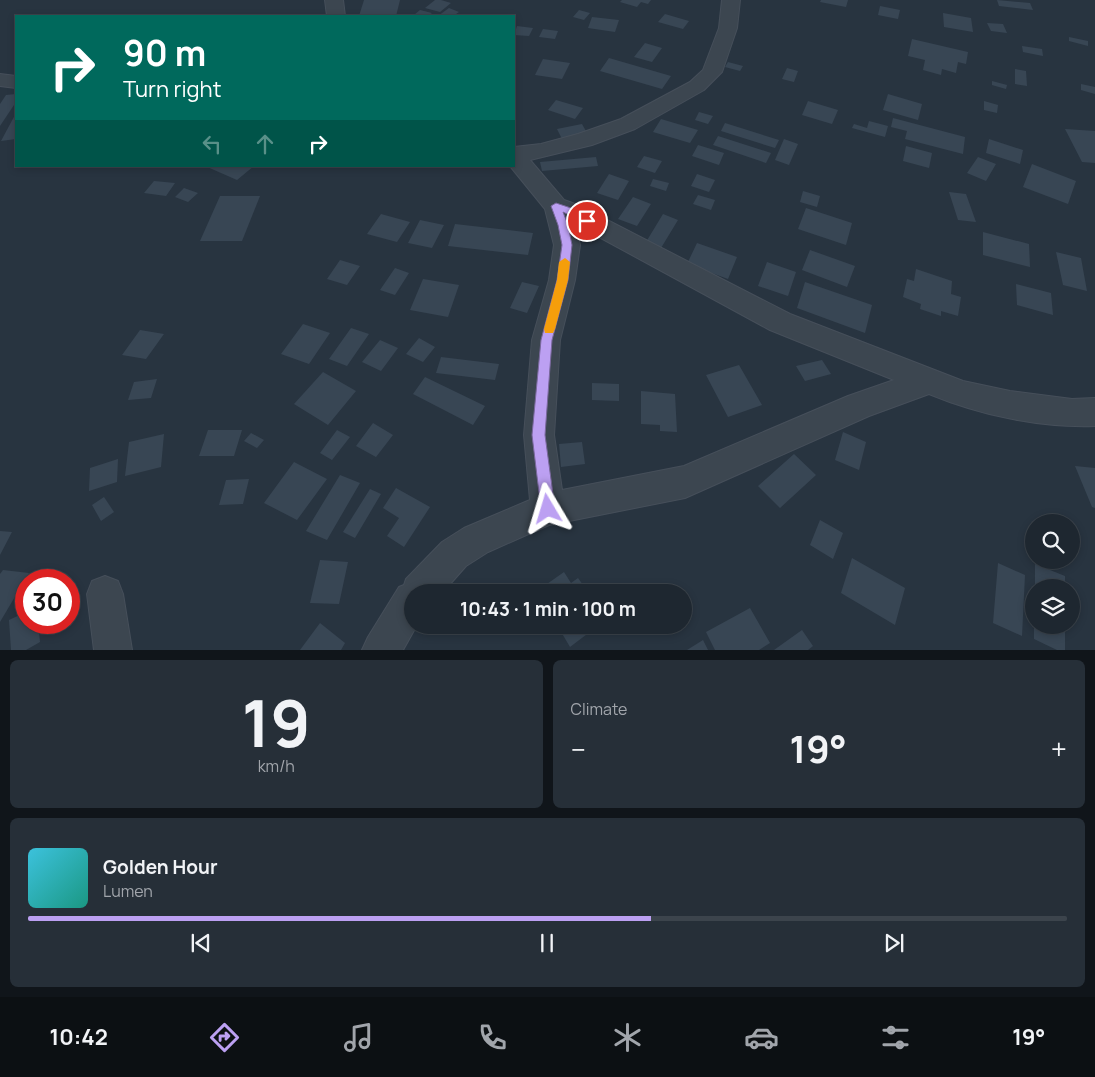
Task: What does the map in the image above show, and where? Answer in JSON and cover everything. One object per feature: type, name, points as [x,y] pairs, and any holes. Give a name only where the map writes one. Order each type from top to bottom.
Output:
[{"type":"street","points":[[334,0],[336,15]]},
{"type":"street","points":[[515,155],[541,151],[584,140],[628,124],[697,86],[712,72],[728,28],[731,0]]},
{"type":"street","points":[[0,80],[15,82]]},
{"type":"street","points":[[515,156],[556,206],[563,225],[567,245],[562,280],[546,340],[538,435],[548,509]]},
{"type":"street","points":[[556,206],[570,211],[703,283],[780,322],[962,394],[1010,405],[1072,413],[1095,412]]},
{"type":"street","points":[[426,584],[454,554],[476,540],[548,509],[685,482],[859,406],[929,381]]},
{"type":"street","points":[[104,594],[113,650]]},
{"type":"street","points":[[381,650],[404,613]]},
{"type":"building","points":[[364,0],[400,0],[396,15],[359,15]]},
{"type":"building","points":[[435,0],[451,3],[440,12],[425,8]]},
{"type":"building","points":[[622,0],[651,0],[648,4],[641,2],[637,7],[620,2]]},
{"type":"building","points":[[821,0],[848,0],[846,7],[820,2]]},
{"type":"building","points":[[997,0],[1030,3],[1033,10],[999,6]]},
{"type":"building","points":[[880,6],[900,10],[898,19],[878,15]]},
{"type":"building","points":[[449,8],[459,12],[454,15],[439,15]]},
{"type":"building","points":[[420,10],[432,13],[429,15],[414,15]]},
{"type":"building","points":[[579,10],[590,13],[584,20],[573,17]]},
{"type":"building","points":[[943,13],[971,18],[973,32],[944,27]]},
{"type":"building","points":[[665,14],[689,21],[683,29],[658,22]]},
{"type":"building","points":[[592,17],[619,20],[615,32],[588,28]]},
{"type":"building","points":[[987,23],[1003,24],[1007,33],[991,31]]},
{"type":"building","points":[[517,26],[533,28],[529,36],[515,35]]},
{"type":"building","points":[[543,29],[558,31],[555,39],[539,37]]},
{"type":"building","points":[[1069,37],[1088,41],[1088,46],[1069,41]]},
{"type":"building","points":[[912,39],[968,52],[966,64],[958,62],[956,73],[942,69],[941,75],[923,70],[925,60],[908,56]]},
{"type":"building","points":[[645,43],[662,48],[652,62],[634,57]]},
{"type":"building","points":[[1022,46],[1042,49],[1043,56],[1023,52]]},
{"type":"building","points":[[609,58],[671,76],[662,89],[600,71]]},
{"type":"building","points":[[543,59],[570,63],[562,79],[535,75]]},
{"type":"building","points":[[728,62],[743,66],[740,71],[725,67]]},
{"type":"building","points":[[787,68],[798,71],[794,82],[782,79]]},
{"type":"building","points":[[1015,69],[1026,71],[1027,86],[1015,84]]},
{"type":"building","points":[[992,81],[1007,85],[1006,89],[992,85]]},
{"type":"building","points":[[1081,84],[1095,87],[1095,94],[1081,90]]},
{"type":"building","points":[[15,94],[15,104],[0,126],[0,104],[6,95]]},
{"type":"building","points":[[888,94],[922,104],[918,120],[883,110]]},
{"type":"building","points":[[556,100],[583,108],[575,119],[548,110]]},
{"type":"building","points":[[808,101],[838,110],[832,124],[802,115]]},
{"type":"building","points":[[984,101],[998,105],[997,113],[984,110]]},
{"type":"building","points":[[699,112],[713,116],[708,124],[695,120]]},
{"type":"building","points":[[15,115],[15,139],[1,141]]},
{"type":"building","points":[[893,118],[965,137],[963,154],[905,139],[907,131],[891,127]]},
{"type":"building","points":[[661,119],[698,130],[690,143],[653,132]]},
{"type":"building","points":[[869,121],[888,126],[885,137],[852,128],[854,124],[867,128]]},
{"type":"building","points":[[725,123],[779,140],[775,148],[721,131]]},
{"type":"building","points":[[582,124],[587,133],[562,139],[557,129]]},
{"type":"building","points":[[1065,129],[1095,131],[1095,163],[1082,162]]},
{"type":"building","points":[[718,136],[771,153],[766,163],[713,145]]},
{"type":"building","points":[[784,139],[798,144],[789,165],[775,160]]},
{"type":"building","points":[[989,139],[1023,150],[1020,164],[986,153]]},
{"type":"building","points":[[698,145],[724,153],[719,165],[692,156]]},
{"type":"building","points":[[906,146],[932,153],[929,168],[903,161]]},
{"type":"building","points":[[644,156],[662,161],[655,173],[637,167]]},
{"type":"building","points":[[596,157],[598,166],[542,171],[540,162]]},
{"type":"building","points":[[978,157],[996,164],[986,181],[967,173]]},
{"type":"building","points":[[1032,164],[1076,181],[1068,204],[1023,187]]},
{"type":"building","points":[[207,167],[253,167],[237,180]]},
{"type":"building","points":[[609,174],[629,181],[618,200],[597,193]]},
{"type":"building","points":[[697,174],[715,180],[709,192],[691,186]]},
{"type":"building","points":[[653,179],[669,183],[666,191],[650,186]]},
{"type":"building","points":[[154,181],[175,183],[166,196],[144,193]]},
{"type":"building","points":[[184,188],[198,193],[188,202],[175,197]]},
{"type":"building","points":[[803,191],[820,196],[817,207],[800,202]]},
{"type":"building","points":[[949,192],[966,194],[976,222],[958,220]]},
{"type":"building","points":[[698,195],[715,200],[711,210],[693,204]]},
{"type":"building","points":[[220,196],[260,196],[242,241],[200,241]]},
{"type":"building","points":[[633,197],[651,204],[637,226],[618,219]]},
{"type":"building","points":[[806,208],[852,223],[846,245],[798,229]]},
{"type":"building","points":[[381,214],[410,222],[397,242],[367,234]]},
{"type":"building","points":[[663,214],[678,220],[661,248],[646,242]]},
{"type":"building","points":[[420,220],[444,225],[432,248],[408,243]]},
{"type":"building","points":[[455,224],[533,233],[528,255],[448,246]]},
{"type":"building","points":[[983,232],[1029,244],[1030,267],[983,255]]},
{"type":"building","points":[[697,243],[737,257],[728,279],[687,264]]},
{"type":"building","points":[[810,250],[855,266],[847,287],[802,270]]},
{"type":"building","points":[[1056,252],[1081,258],[1087,291],[1063,285]]},
{"type":"building","points":[[340,260],[360,266],[347,285],[327,279]]},
{"type":"building","points":[[767,262],[796,272],[788,296],[758,286]]},
{"type":"building","points":[[395,268],[409,273],[395,295],[380,290]]},
{"type":"building","points":[[916,269],[952,281],[951,294],[961,297],[958,316],[941,311],[941,316],[920,309],[921,304],[903,297],[907,279],[914,281]]},
{"type":"building","points":[[423,279],[459,285],[448,317],[410,310]]},
{"type":"building","points":[[522,282],[539,286],[527,313],[510,308]]},
{"type":"building","points":[[805,282],[872,305],[865,333],[797,308]]},
{"type":"building","points":[[1016,284],[1051,293],[1053,315],[1017,305]]},
{"type":"building","points":[[303,324],[330,333],[309,364],[281,354]]},
{"type":"building","points":[[351,328],[369,334],[347,366],[329,359]]},
{"type":"building","points":[[140,330],[164,334],[146,359],[122,355]]},
{"type":"building","points":[[419,338],[435,347],[423,362],[406,354]]},
{"type":"building","points":[[380,340],[398,348],[381,371],[362,362]]},
{"type":"building","points":[[441,357],[499,364],[495,380],[436,373]]},
{"type":"building","points":[[822,360],[831,374],[805,381],[796,366]]},
{"type":"building","points":[[739,365],[762,405],[728,417],[706,375]]},
{"type":"building","points":[[323,372],[356,391],[328,425],[294,404]]},
{"type":"building","points":[[425,377],[485,406],[473,425],[413,394]]},
{"type":"building","points":[[157,379],[151,398],[128,400],[134,382]]},
{"type":"building","points":[[592,383],[619,384],[619,401],[592,400]]},
{"type":"building","points":[[641,391],[675,394],[677,432],[660,431],[660,425],[641,424]]},
{"type":"building","points":[[373,423],[393,435],[376,457],[356,446]]},
{"type":"building","points":[[208,430],[242,430],[234,456],[199,456]]},
{"type":"building","points":[[337,430],[350,437],[332,460],[320,453]]},
{"type":"building","points":[[843,432],[866,442],[859,470],[835,460]]},
{"type":"building","points":[[251,433],[264,440],[257,448],[244,441]]},
{"type":"building","points":[[164,434],[161,467],[125,476],[129,442]]},
{"type":"building","points":[[582,442],[585,464],[561,467],[559,444]]},
{"type":"building","points":[[794,454],[816,475],[780,508],[758,486]]},
{"type":"building","points":[[118,459],[117,482],[89,491],[90,468]]},
{"type":"building","points":[[294,462],[327,479],[297,520],[264,503]]},
{"type":"building","points":[[1075,466],[1095,468],[1095,508],[1092,507]]},
{"type":"building","points":[[340,475],[360,483],[327,540],[306,531]]},
{"type":"building","points":[[249,479],[243,504],[219,505],[226,480]]},
{"type":"building","points":[[396,488],[430,507],[404,547],[387,536],[399,518],[383,508]]},
{"type":"building","points":[[370,489],[381,494],[355,538],[343,532]]},
{"type":"building","points":[[104,497],[114,512],[101,521],[92,505]]},
{"type":"building","points":[[820,520],[843,533],[833,559],[810,545]]},
{"type":"building","points":[[0,531],[12,532],[0,555]]},
{"type":"building","points":[[852,558],[905,588],[895,625],[841,593]]},
{"type":"building","points":[[320,560],[348,562],[339,604],[310,603]]},
{"type":"building","points":[[998,563],[1025,575],[1022,636],[993,623]]},
{"type":"building","points":[[1035,569],[1048,569],[1065,576],[1065,579],[1035,579]]},
{"type":"building","points":[[3,570],[15,571],[15,597],[0,622],[0,574]]},
{"type":"building","points":[[564,572],[571,583],[578,578],[582,584],[547,584]]},
{"type":"building","points":[[750,608],[770,643],[759,650],[715,650],[706,632]]},
{"type":"building","points":[[15,617],[15,634],[39,634],[40,642],[26,650],[11,650],[9,620]]},
{"type":"building","points":[[320,623],[345,643],[341,650],[300,650]]},
{"type":"building","points":[[802,630],[813,646],[808,650],[774,650]]},
{"type":"building","points":[[562,634],[587,634],[570,647]]},
{"type":"building","points":[[1034,634],[1065,634],[1065,650],[1057,650],[1034,639]]},
{"type":"building","points":[[703,640],[708,650],[687,650]]},
{"type":"slow traffic","points":[[549,329],[565,262]]},
{"type":"route","points":[[548,509],[538,435],[546,340],[562,280],[567,245],[563,225],[556,206],[570,211],[587,221]]}]
